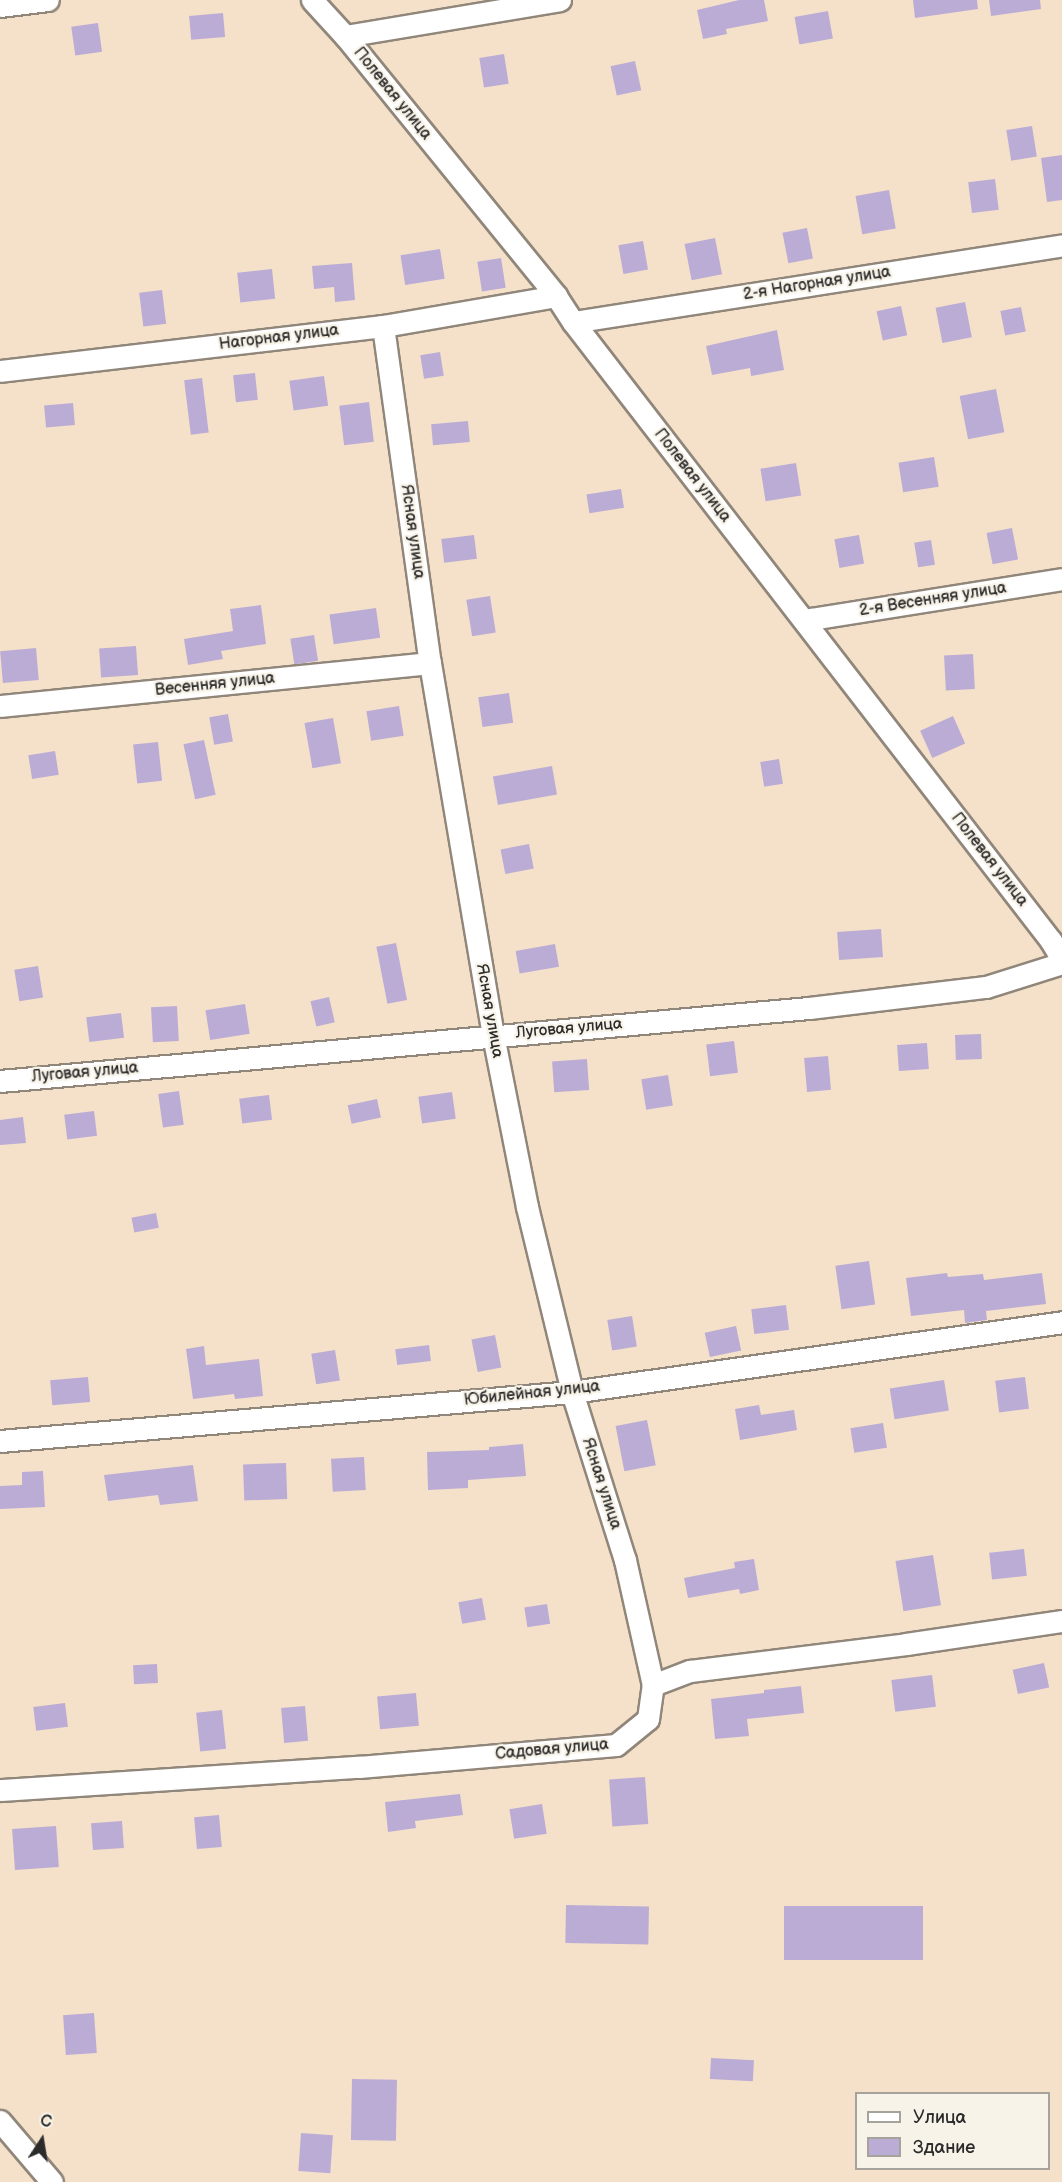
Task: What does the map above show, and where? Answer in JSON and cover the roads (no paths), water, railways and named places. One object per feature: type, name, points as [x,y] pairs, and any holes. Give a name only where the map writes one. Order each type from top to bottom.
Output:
[{"type":"street","points":[[0,6],[48,0]]},
{"type":"street","name":"Полевая улица","points":[[312,0],[345,36],[556,296],[573,322],[804,620],[1057,938],[1062,961]]},
{"type":"street","points":[[345,36],[560,0]]},
{"type":"street","name":"2-я Нагорная улица","points":[[573,322],[1062,245]]},
{"type":"street","name":"Нагорная улица","points":[[0,371],[383,326],[556,296]]},
{"type":"street","name":"Ясная улица","points":[[383,326],[430,663],[493,1035],[527,1207],[572,1392],[625,1560],[653,1685]]},
{"type":"street","name":"2-я Весенняя улица","points":[[804,620],[1062,579]]},
{"type":"street","name":"Весенняя улица","points":[[0,706],[430,663]]},
{"type":"street","name":"Луговая улица","points":[[0,1081],[809,1008],[974,988],[1062,961]]},
{"type":"street","name":"Юбилейная улица","points":[[0,1441],[572,1392],[1062,1322]]},
{"type":"street","points":[[653,1685],[690,1671],[906,1644],[1062,1621]]},
{"type":"street","name":"Садовая улица","points":[[0,1790],[359,1767],[616,1745],[648,1719],[653,1685]]},
{"type":"street","points":[[0,2121],[52,2182]]}]
